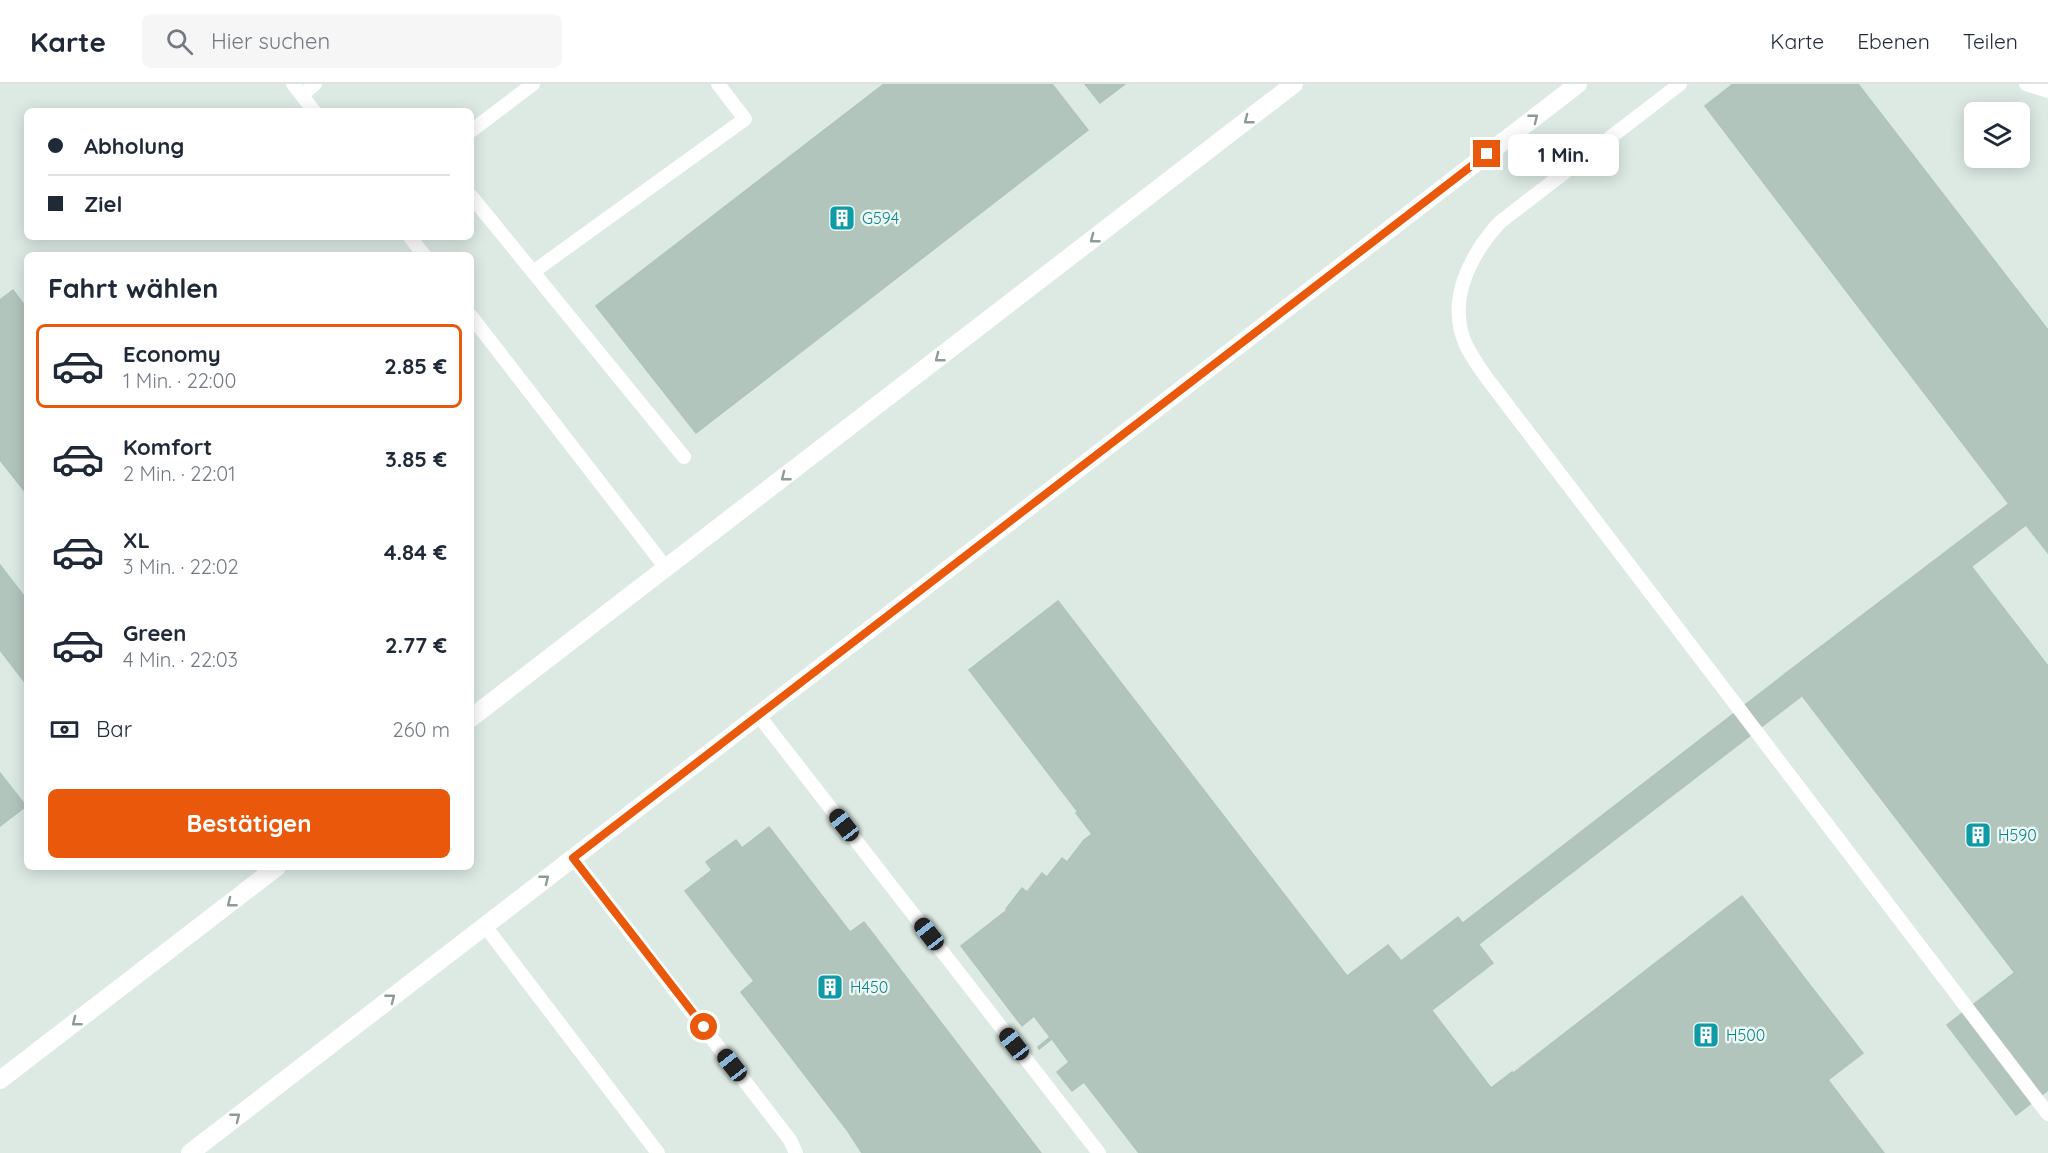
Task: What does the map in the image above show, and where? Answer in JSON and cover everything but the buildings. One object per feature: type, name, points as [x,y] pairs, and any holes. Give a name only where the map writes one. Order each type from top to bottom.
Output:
[{"type":"street","points":[[474,716],[1294,84]]},
{"type":"street","points":[[197,1151],[573,858],[1578,84]]},
{"type":"street","points":[[0,1080],[273,870]]},
{"type":"lane","points":[[312,108],[298,90],[315,84]]},
{"type":"lane","points":[[474,129],[533,84]]},
{"type":"lane","points":[[533,272],[745,119],[718,84]]},
{"type":"lane","points":[[1680,84],[1500,222],[1484,239],[1462,283],[1460,308],[1465,343],[1489,381],[2048,1114]]},
{"type":"lane","points":[[2026,84],[2048,91]]},
{"type":"lane","points":[[474,200],[684,457]]},
{"type":"lane","points":[[412,240],[422,252]]},
{"type":"lane","points":[[474,319],[666,568]]},
{"type":"lane","points":[[759,716],[1100,1153]]},
{"type":"lane","points":[[573,858],[790,1140],[796,1153]]},
{"type":"lane","points":[[485,926],[658,1153]]},
{"type":"place","name":"G594","points":[[842,218]]},
{"type":"place","name":"H590","points":[[1978,835]]},
{"type":"place","name":"H450","points":[[830,987]]},
{"type":"place","name":"H500","points":[[1706,1035]]},
{"type":"route","points":[[704,1027],[573,858],[1487,154]]}]
